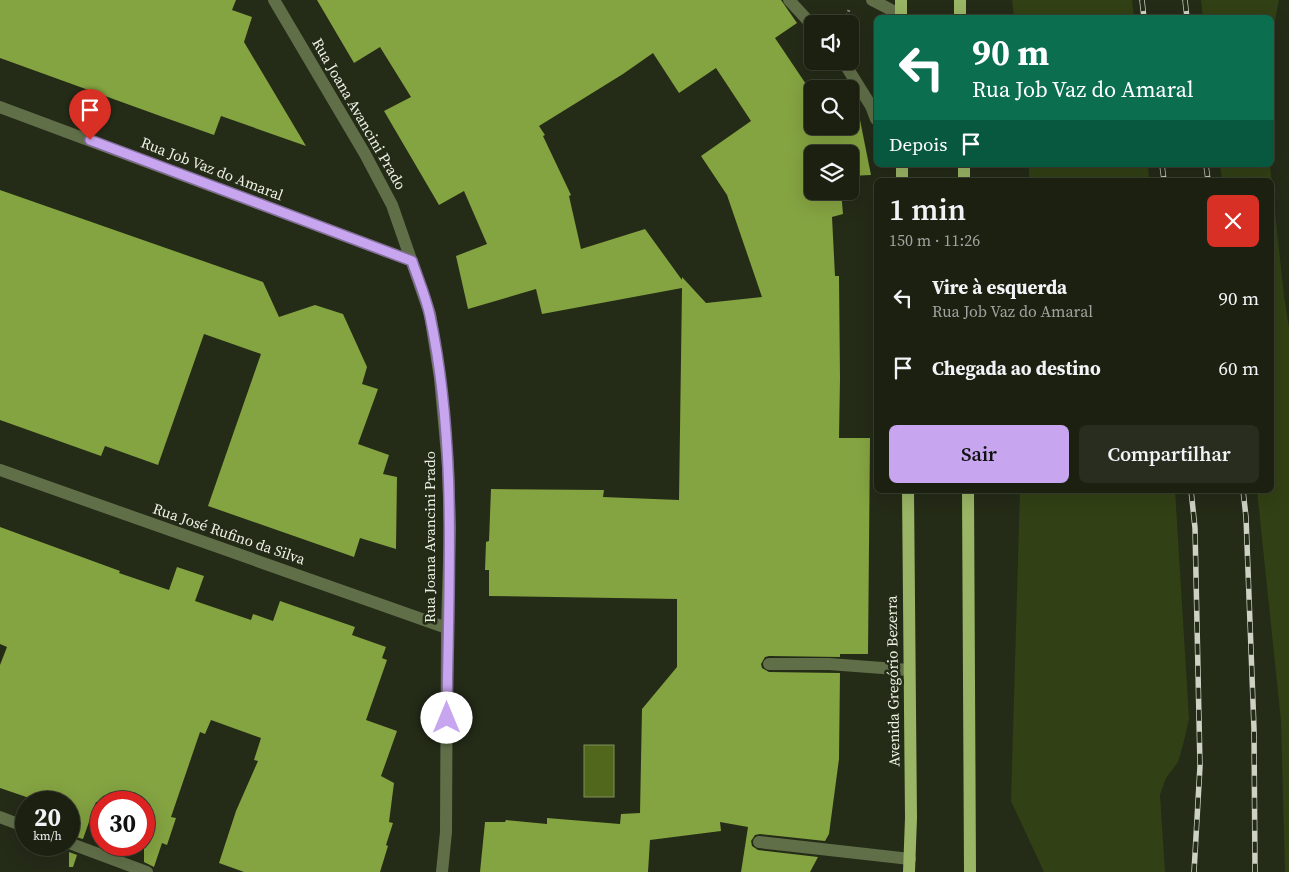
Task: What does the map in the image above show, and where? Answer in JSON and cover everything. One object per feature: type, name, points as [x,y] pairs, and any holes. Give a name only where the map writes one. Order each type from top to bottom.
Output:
[{"type":"main road","points":[[901,0],[902,15]]},
{"type":"main road","points":[[960,0],[960,15]]},
{"type":"main road","name":"Avenida Gregório Bezerra","points":[[908,493],[911,808],[909,866]]},
{"type":"main road","points":[[968,493],[970,872]]},
{"type":"street","name":"Rua Joana Avancini Prado","points":[[274,0],[365,154],[392,205],[430,314],[442,397],[448,466],[450,527],[447,628],[446,832],[442,872]]},
{"type":"street","points":[[789,0],[804,16]]},
{"type":"street","points":[[872,0],[898,15]]},
{"type":"street","points":[[848,70],[874,114]]},
{"type":"street","name":"Rua Job Vaz do Amaral","points":[[0,107],[412,261]]},
{"type":"street","name":"Rua José Rufino da Silva","points":[[0,470],[447,628]]},
{"type":"street","points":[[769,664],[829,664],[909,670]]},
{"type":"street","points":[[0,817],[15,823]]},
{"type":"street","points":[[759,842],[909,866]]},
{"type":"street","points":[[80,847],[147,872]]},
{"type":"shaded area","points":[[1012,0],[1132,0],[1134,15],[1014,15]]},
{"type":"shaded area","points":[[1201,0],[1279,0],[1274,26],[1274,15],[1203,15]]},
{"type":"shaded area","points":[[1029,167],[1148,167],[1149,178],[1029,178]]},
{"type":"shaded area","points":[[1220,167],[1270,167],[1271,178],[1222,178]]},
{"type":"shaded area","points":[[1274,202],[1289,328],[1289,872],[1285,872],[1281,721],[1257,493],[1274,493]]},
{"type":"shaded area","points":[[1020,493],[1175,493],[1189,719],[1178,762],[1166,778],[1160,795],[1165,872],[1044,872],[1011,801]]},
{"type":"shaded area","points":[[584,745],[614,745],[614,797],[584,797]]},
{"type":"building","points":[[0,0],[236,0],[232,10],[252,17],[244,42],[306,146],[221,116],[214,135],[0,58]]},
{"type":"building","points":[[317,0],[781,0],[797,23],[775,38],[804,81],[804,135],[859,135],[859,115],[871,175],[859,176],[859,145],[804,145],[804,200],[842,200],[843,214],[832,217],[835,276],[839,276],[839,438],[870,438],[868,654],[840,654],[840,657],[769,656],[765,657],[761,664],[762,668],[769,672],[840,673],[839,759],[829,834],[825,841],[760,834],[755,835],[751,841],[752,846],[758,850],[818,857],[810,872],[741,872],[748,827],[720,822],[721,831],[650,840],[648,872],[480,872],[485,822],[505,822],[506,820],[547,824],[547,818],[620,824],[621,814],[640,813],[642,709],[677,667],[677,599],[489,596],[489,570],[485,570],[486,542],[489,541],[491,489],[604,490],[603,497],[679,500],[682,288],[542,314],[536,289],[468,309],[456,256],[487,244],[464,191],[439,205],[384,111],[411,97],[380,47],[354,63]],"holes":[[[653,53],[679,93],[716,68],[751,121],[701,156],[727,195],[762,297],[706,303],[682,277],[682,280],[645,229],[581,249],[569,196],[571,195],[543,136],[545,135],[539,126],[623,74]]]},
{"type":"building","points":[[0,190],[263,282],[279,317],[315,305],[343,314],[367,367],[362,384],[378,389],[358,444],[389,455],[383,474],[397,477],[396,549],[360,538],[354,557],[208,506],[261,354],[204,334],[158,465],[105,446],[101,456],[0,420]]},
{"type":"building","points":[[0,527],[120,571],[119,573],[169,590],[177,567],[204,576],[195,601],[251,620],[253,614],[273,621],[280,601],[355,627],[352,635],[386,647],[382,658],[387,660],[366,720],[397,731],[381,776],[394,783],[389,822],[393,823],[380,872],[244,872],[219,863],[236,811],[258,761],[254,760],[261,738],[211,720],[205,734],[200,732],[171,817],[176,818],[167,845],[162,843],[154,867],[144,862],[144,856],[155,856],[155,791],[90,791],[90,819],[83,839],[80,838],[80,791],[15,791],[15,793],[0,788],[0,665],[7,647],[0,644]]},
{"type":"building","points":[[69,856],[77,856],[73,867],[69,867]]},
{"type":"railway","points":[[1142,0],[1144,15]]},
{"type":"railway","points":[[1185,0],[1187,15]]},
{"type":"railway","points":[[1162,167],[1164,178]]},
{"type":"railway","points":[[1206,167],[1208,178]]},
{"type":"railway","points":[[1191,493],[1195,528],[1200,766],[1194,872]]},
{"type":"railway","points":[[1243,493],[1246,517],[1254,729],[1255,872]]},
{"type":"route","points":[[90,140],[412,261],[430,314],[440,378],[448,466],[450,527],[447,718]]}]
